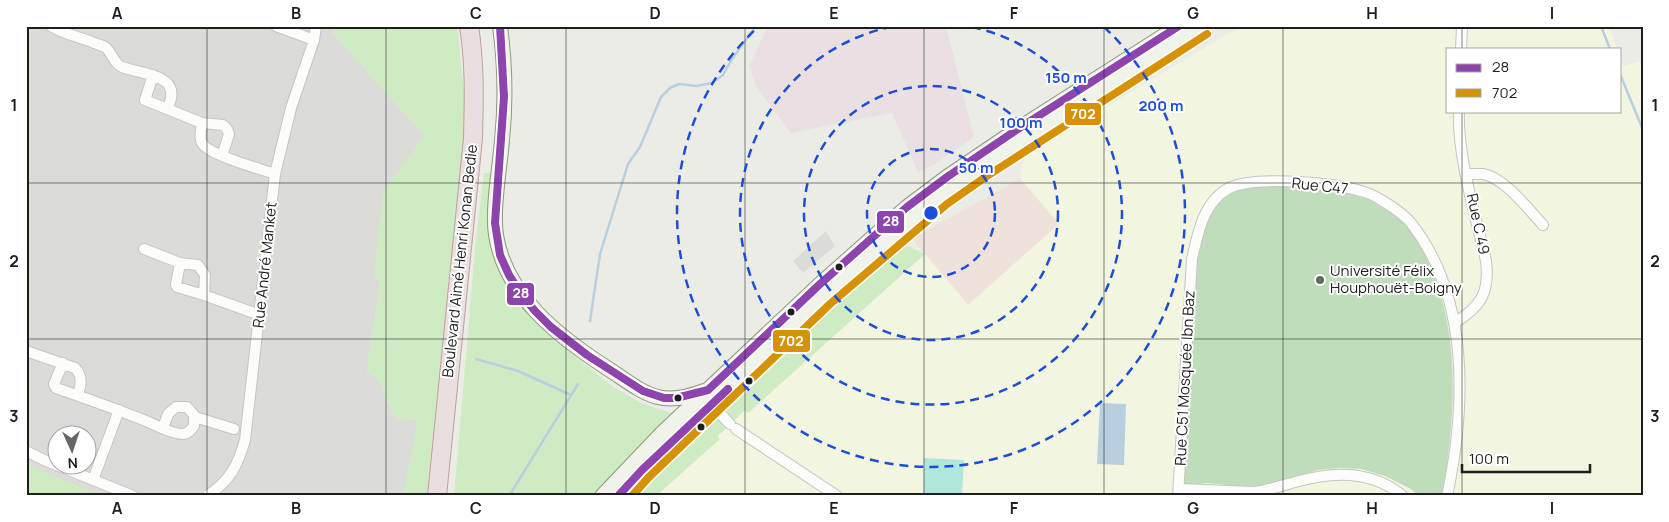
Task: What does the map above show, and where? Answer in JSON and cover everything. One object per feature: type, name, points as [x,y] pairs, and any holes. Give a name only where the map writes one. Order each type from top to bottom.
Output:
[{"type":"highway","name":"Boulevard Aimé Henri Konan Bedie","points":[[437,496],[470,172],[473,122],[473,58],[469,26]]},
{"type":"highway","name":"Boulevard Aimé Henri Konan Bedie","points":[[449,496],[483,139],[484,88],[479,26]]},
{"type":"highway","points":[[425,496],[441,356],[461,248]]},
{"type":"main road","points":[[500,26],[504,116],[496,234],[501,256],[508,273],[528,302],[552,326],[593,359],[651,396],[677,399],[708,390]]},
{"type":"main road","points":[[602,496],[662,433],[819,284],[914,202],[1015,131],[1179,26]]},
{"type":"main road","points":[[618,496],[642,470],[823,297],[940,196],[989,162],[1202,26]]},
{"type":"street","points":[[51,26],[71,30],[105,47],[120,66],[153,75],[165,81],[172,89],[172,99],[167,108]]},
{"type":"street","points":[[276,26],[314,40]]},
{"type":"street","name":"Rue André Manket","points":[[207,496],[222,485],[231,474],[239,459],[245,440],[275,174],[291,108],[314,40],[316,26]]},
{"type":"street","points":[[1461,48],[1462,26]]},
{"type":"street","points":[[153,75],[144,100],[202,123],[223,126],[229,134],[222,156]]},
{"type":"street","name":"Rue C 49","points":[[1454,323],[1474,310],[1481,300],[1486,287],[1486,260],[1460,136],[1459,112]]},
{"type":"street","points":[[202,123],[202,143],[222,156],[275,174]]},
{"type":"street","points":[[1467,174],[1483,174],[1508,188],[1543,224]]},
{"type":"street","name":"Rue C47","points":[[1192,259],[1197,234],[1205,214],[1213,201],[1229,188],[1244,184],[1266,181],[1342,186],[1366,192],[1409,221],[1424,241],[1442,280],[1454,323],[1460,384],[1460,413],[1447,496]]},
{"type":"street","points":[[144,249],[180,263],[198,265],[202,269],[206,280],[204,294]]},
{"type":"street","name":"Rue C51 Mosquée Ibn Baz","points":[[1179,492],[1192,259]]},
{"type":"street","points":[[180,263],[177,286],[260,315]]},
{"type":"street","points":[[26,351],[64,362],[75,368],[79,372],[81,380],[78,395]]},
{"type":"street","points":[[64,362],[54,386],[163,428],[181,434],[186,433],[194,426],[195,417],[187,407],[176,407],[168,414],[163,428]]},
{"type":"street","points":[[711,404],[733,426],[836,496]]},
{"type":"street","points":[[93,480],[119,410]]},
{"type":"street","points":[[195,417],[234,429]]},
{"type":"street","points":[[26,451],[133,496]]},
{"type":"street","points":[[1179,492],[1254,492],[1322,476],[1347,475],[1368,477],[1383,482],[1403,496]]},
{"type":"shaded area","points":[[26,26],[332,26],[332,32],[425,136],[383,193],[375,277],[381,278],[367,371],[378,379],[395,418],[419,420],[403,496],[26,496]]},
{"type":"shaded area","points":[[768,26],[946,26],[974,137],[932,166],[918,172],[892,113],[791,133],[757,88],[749,66]]},
{"type":"shaded area","name":"Université Félix Houphouët-Boigny","points":[[1241,26],[1609,26],[1617,48],[1446,48],[1446,112],[1622,112],[1622,64],[1623,66],[1643,61],[1643,496],[656,496],[719,439],[717,436],[745,410],[748,413],[925,254],[968,305],[1059,224],[1020,178],[1024,156]]},
{"type":"shaded area","points":[[1020,178],[1060,224],[968,305],[912,239]]},
{"type":"shaded area","points":[[826,231],[835,246],[803,273],[793,261]]},
{"type":"shaded area","points":[[1100,403],[1126,404],[1124,465],[1097,464]]},
{"type":"shaded area","points":[[924,458],[964,460],[962,496],[923,496]]},
{"type":"green space","points":[[332,26],[456,26],[458,31],[464,95],[462,174],[427,496],[403,496],[418,420],[395,418],[378,379],[367,371],[381,279],[374,276],[383,192],[425,136],[332,32]]},
{"type":"green space","points":[[484,173],[493,173],[491,228],[530,313],[551,337],[612,386],[639,402],[669,412],[685,411],[889,237],[925,254],[748,413],[745,410],[718,436],[720,439],[656,496],[454,496],[475,249]]},
{"type":"green space","points":[[1267,186],[1342,191],[1365,197],[1405,224],[1416,237],[1440,292],[1447,320],[1451,349],[1453,378],[1452,408],[1447,467],[1442,496],[1419,496],[1411,489],[1385,476],[1361,469],[1340,468],[1318,470],[1254,488],[1207,483],[1183,486],[1196,258],[1202,236],[1211,214],[1226,197],[1247,188]]},
{"type":"green space","points":[[26,462],[48,474],[103,496],[26,496]]},
{"type":"waterway","points":[[590,321],[600,254],[628,164],[640,147],[661,97],[670,88],[679,84],[696,86],[712,83],[723,75],[756,26]]},
{"type":"waterway","points":[[1601,26],[1610,48]]},
{"type":"waterway","points":[[1622,79],[1643,130]]},
{"type":"waterway","points":[[476,359],[518,371],[571,395]]},
{"type":"waterway","points":[[509,496],[578,384]]},
{"type":"transit line","name":"28","points":[[500,26],[504,97],[495,223],[500,255],[509,275],[521,294],[551,327],[587,355],[643,391],[664,398],[676,398],[708,390],[819,285],[907,207],[947,177],[1015,131],[1179,26]]},
{"type":"transit line","name":"702","points":[[632,496],[649,477],[830,304],[947,204],[987,176],[1207,34]]},
{"type":"transit line","name":"28","points":[[618,496],[642,470],[728,389]]},
{"type":"place","name":"Université Félix Houphouët-Boigny","points":[[1320,280]]}]
